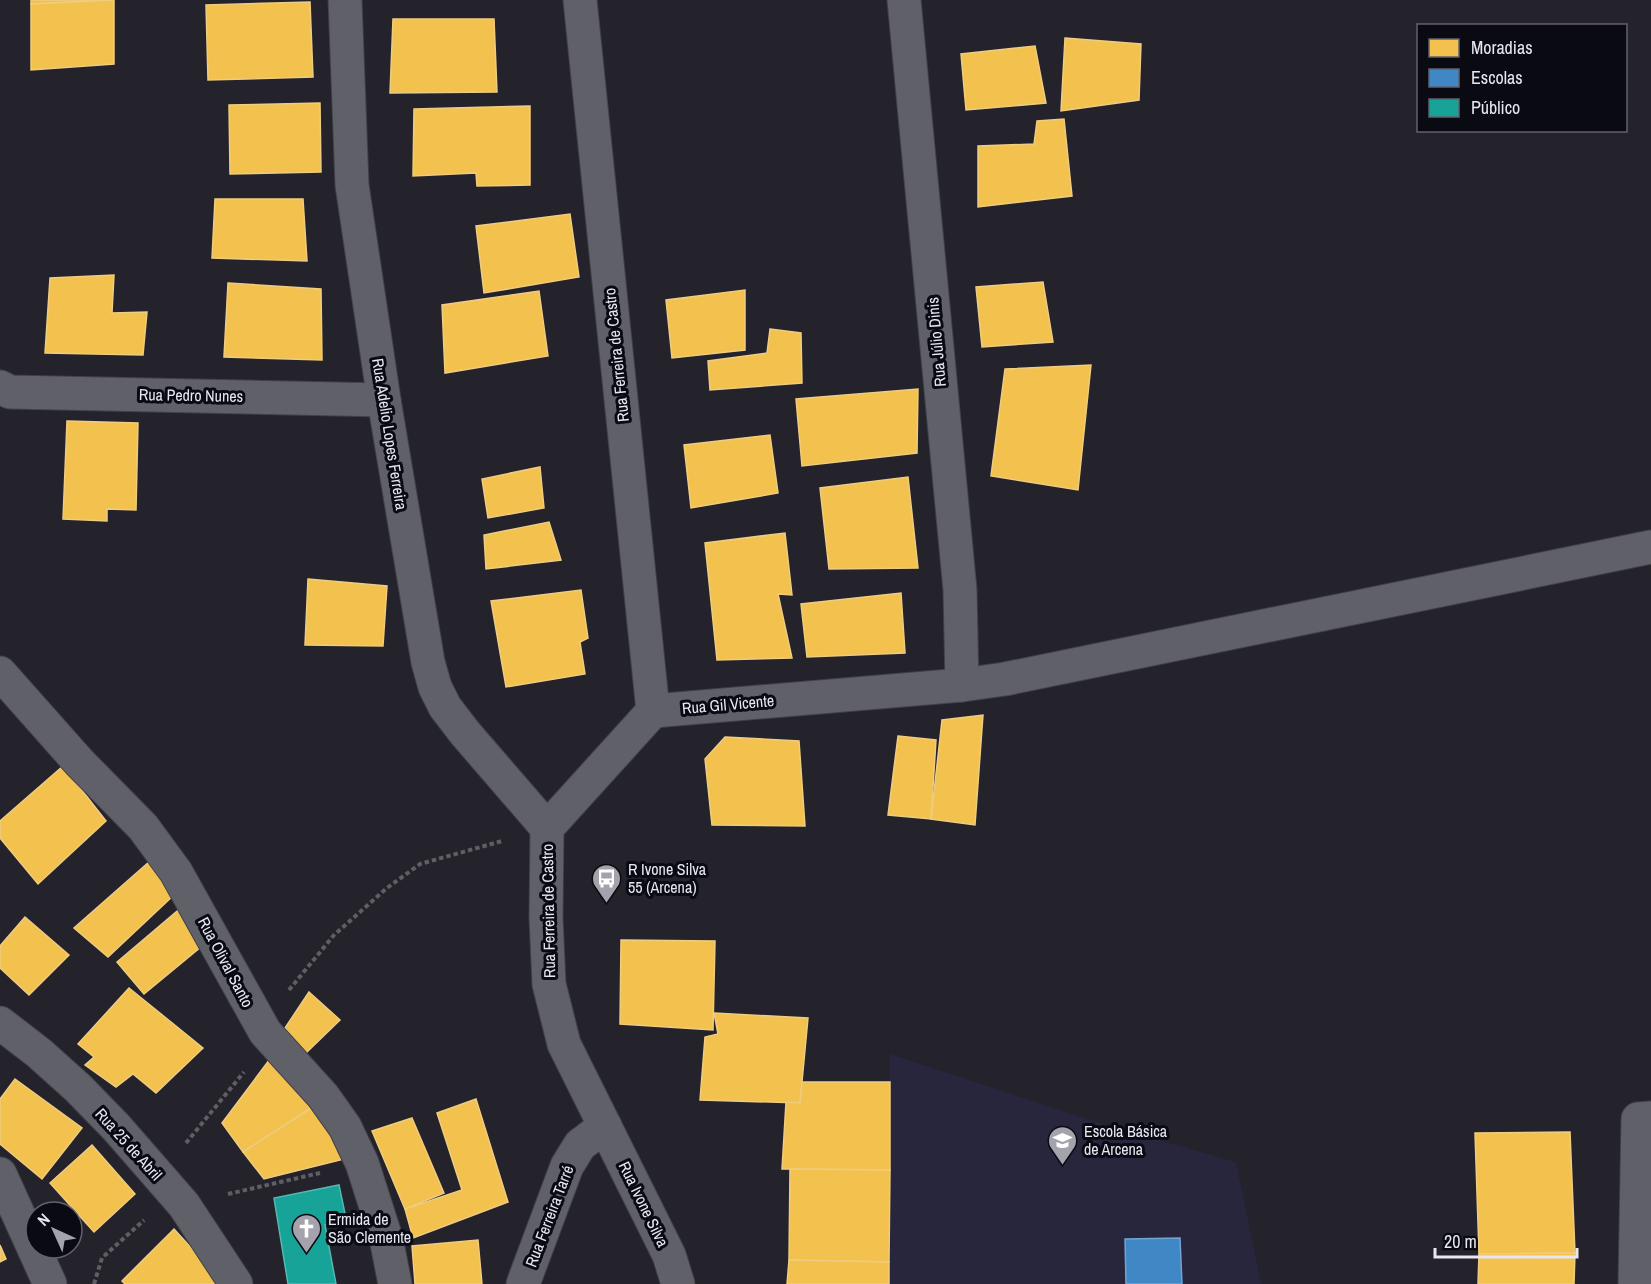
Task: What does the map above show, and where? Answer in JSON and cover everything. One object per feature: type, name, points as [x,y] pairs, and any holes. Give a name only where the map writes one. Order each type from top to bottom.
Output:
[{"type":"street","name":"Rua Adelio Lopes Ferreira","points":[[345,0],[352,185],[384,400],[428,662],[435,687],[446,707],[465,733],[547,828]]},
{"type":"street","name":"Rua Ferreira de Castro","points":[[580,0],[653,711]]},
{"type":"street","name":"Rua Júlio Dinis","points":[[904,0],[960,590],[962,685]]},
{"type":"street","name":"Rua Pedro Nunes","points":[[0,387],[10,392],[384,400]]},
{"type":"street","name":"Rua Gil Vicente","points":[[653,711],[962,685],[1005,679],[1651,547]]},
{"type":"street","name":"Rua Olival Santo","points":[[0,673],[78,762],[143,826],[176,872],[266,1032],[323,1096],[345,1127],[362,1163],[386,1238],[395,1284]]},
{"type":"street","points":[[547,828],[653,711]]},
{"type":"street","name":"Rua Ferreira de Castro","points":[[547,828],[546,918],[549,984],[564,1044],[605,1126]]},
{"type":"street","name":"Rua 25 de Abril","points":[[0,1023],[39,1053],[116,1127],[184,1205],[236,1284]]},
{"type":"street","points":[[1635,1284],[1638,1119],[1651,1118]]},
{"type":"street","name":"Rua Ferreira Tarré","points":[[523,1284],[567,1166],[580,1145],[605,1126]]},
{"type":"street","name":"Rua Ivone Silva","points":[[605,1126],[664,1245],[678,1284]]},
{"type":"street","points":[[0,1174],[50,1284]]},
{"type":"path","points":[[159,1176],[260,1052],[266,1032],[287,993],[334,935],[387,888],[420,864],[547,828]]},
{"type":"path","points":[[94,1284],[102,1257],[146,1219],[184,1205],[362,1163]]},
{"type":"shaded area","name":"Escola Básica de Arcena","points":[[890,1054],[1106,1125],[1236,1162],[1261,1284],[889,1284]]},
{"type":"building: Moradias","points":[[31,0],[114,0],[31,4]]},
{"type":"building: Moradias","points":[[114,0],[114,64],[31,70],[31,4]]},
{"type":"building: Moradias","points":[[310,2],[313,77],[208,80],[206,5]]},
{"type":"building: Moradias","points":[[393,19],[494,19],[497,92],[390,93]]},
{"type":"building: Moradias","points":[[1065,38],[1141,44],[1139,100],[1061,111]]},
{"type":"building: Moradias","points":[[1035,46],[1046,103],[966,110],[961,54]]},
{"type":"building: Moradias","points":[[320,103],[321,172],[230,174],[229,105]]},
{"type":"building: Moradias","points":[[530,106],[530,185],[477,186],[476,173],[413,176],[414,109]]},
{"type":"building: Moradias","points":[[1064,119],[1072,196],[978,207],[978,146],[1034,144],[1037,121]]},
{"type":"building: Moradias","points":[[215,199],[303,199],[307,261],[212,258]]},
{"type":"building: Moradias","points":[[570,214],[579,277],[484,293],[476,226]]},
{"type":"building: Moradias","points":[[114,275],[112,313],[147,312],[143,355],[45,353],[50,278]]},
{"type":"building: Moradias","points":[[1043,282],[1053,342],[982,347],[976,287]]},
{"type":"building: Moradias","points":[[228,283],[321,289],[322,360],[224,357]]},
{"type":"building: Moradias","points":[[745,290],[745,350],[672,358],[666,300]]},
{"type":"building: Moradias","points":[[539,291],[548,356],[445,373],[442,305]]},
{"type":"building: Moradias","points":[[770,329],[801,333],[802,383],[710,390],[708,361],[767,353]]},
{"type":"building: Moradias","points":[[1091,365],[1078,490],[991,476],[1005,369]]},
{"type":"building: Moradias","points":[[918,389],[917,453],[802,466],[796,399]]},
{"type":"building: Moradias","points":[[67,421],[138,423],[136,510],[107,509],[107,521],[63,519]]},
{"type":"building: Moradias","points":[[770,435],[778,493],[691,508],[684,445]]},
{"type":"building: Moradias","points":[[540,467],[544,508],[488,518],[482,479]]},
{"type":"building: Moradias","points":[[908,477],[918,568],[829,569],[820,488]]},
{"type":"building: Moradias","points":[[549,522],[561,560],[486,569],[484,535]]},
{"type":"building: Moradias","points":[[785,533],[792,595],[778,594],[792,658],[717,660],[705,543]]},
{"type":"building: Moradias","points":[[308,579],[387,586],[383,646],[305,645]]},
{"type":"building: Moradias","points":[[581,590],[588,638],[580,642],[585,674],[506,687],[491,601]]},
{"type":"building: Moradias","points":[[901,593],[905,653],[807,657],[801,604]]},
{"type":"building: Moradias","points":[[983,715],[975,825],[931,819],[942,720]]},
{"type":"building: Moradias","points":[[898,736],[936,740],[931,819],[888,815]]},
{"type":"building: Moradias","points":[[725,737],[799,741],[805,826],[712,825],[705,759]]},
{"type":"building: Moradias","points":[[63,766],[106,821],[38,884],[0,838],[0,821]]},
{"type":"building: Moradias","points":[[150,861],[174,895],[108,957],[74,928]]},
{"type":"building: Moradias","points":[[182,907],[202,946],[144,994],[117,962]]},
{"type":"building: Moradias","points":[[25,917],[69,955],[29,995],[0,968],[0,946]]},
{"type":"building: Moradias","points":[[621,940],[715,941],[713,1030],[620,1024]]},
{"type":"building: Moradias","points":[[129,988],[203,1048],[156,1093],[133,1074],[116,1087],[85,1065],[94,1057],[78,1044]]},
{"type":"building: Moradias","points":[[309,992],[340,1020],[305,1054],[285,1028]]},
{"type":"building: Moradias","points":[[714,1013],[808,1018],[800,1103],[700,1100],[705,1037],[718,1034]]},
{"type":"building: Moradias","points":[[273,1055],[316,1105],[243,1152],[222,1123]]},
{"type":"building: Moradias","points":[[15,1079],[82,1128],[42,1179],[0,1144],[0,1099]]},
{"type":"building: Moradias","points":[[802,1082],[890,1082],[890,1170],[782,1169],[786,1102],[800,1103]]},
{"type":"building: Moradias","points":[[476,1099],[508,1202],[413,1238],[405,1209],[462,1190],[437,1113]]},
{"type":"building: Moradias","points":[[316,1105],[348,1158],[264,1179],[243,1152]]},
{"type":"building: Moradias","points":[[412,1118],[444,1193],[405,1209],[372,1131]]},
{"type":"building: Moradias","points":[[1570,1132],[1575,1253],[1479,1254],[1475,1133]]},
{"type":"building: Moradias","points":[[92,1145],[135,1194],[94,1232],[84,1221],[84,1200],[65,1200],[50,1183]]},
{"type":"building: Moradias","points":[[790,1169],[890,1170],[889,1262],[789,1260]]},
{"type":"building: Moradias","points":[[174,1229],[224,1284],[125,1284],[122,1281]]},
{"type":"building: Moradias","points":[[478,1240],[482,1284],[415,1284],[412,1246]]},
{"type":"building: Moradias","points":[[0,1245],[6,1259],[0,1262]]},
{"type":"building: Moradias","points":[[1575,1253],[1574,1284],[1478,1284],[1479,1254]]},
{"type":"building: Moradias","points":[[789,1260],[889,1262],[889,1284],[787,1284]]},
{"type":"building: Escolas","points":[[1180,1238],[1182,1284],[1126,1284],[1125,1239]]},
{"type":"building: Público","name":"Ermida de São Clemente","points":[[339,1185],[347,1223],[325,1225],[336,1284],[288,1284],[274,1198]]},
{"type":"place","name":"R Ivone Silva 55 (Arcena)","points":[[607,904]]},
{"type":"place","name":"Escola Básica de Arcena","points":[[1063,1166]]},
{"type":"place","name":"Ermida de São Clemente","points":[[307,1254]]}]
